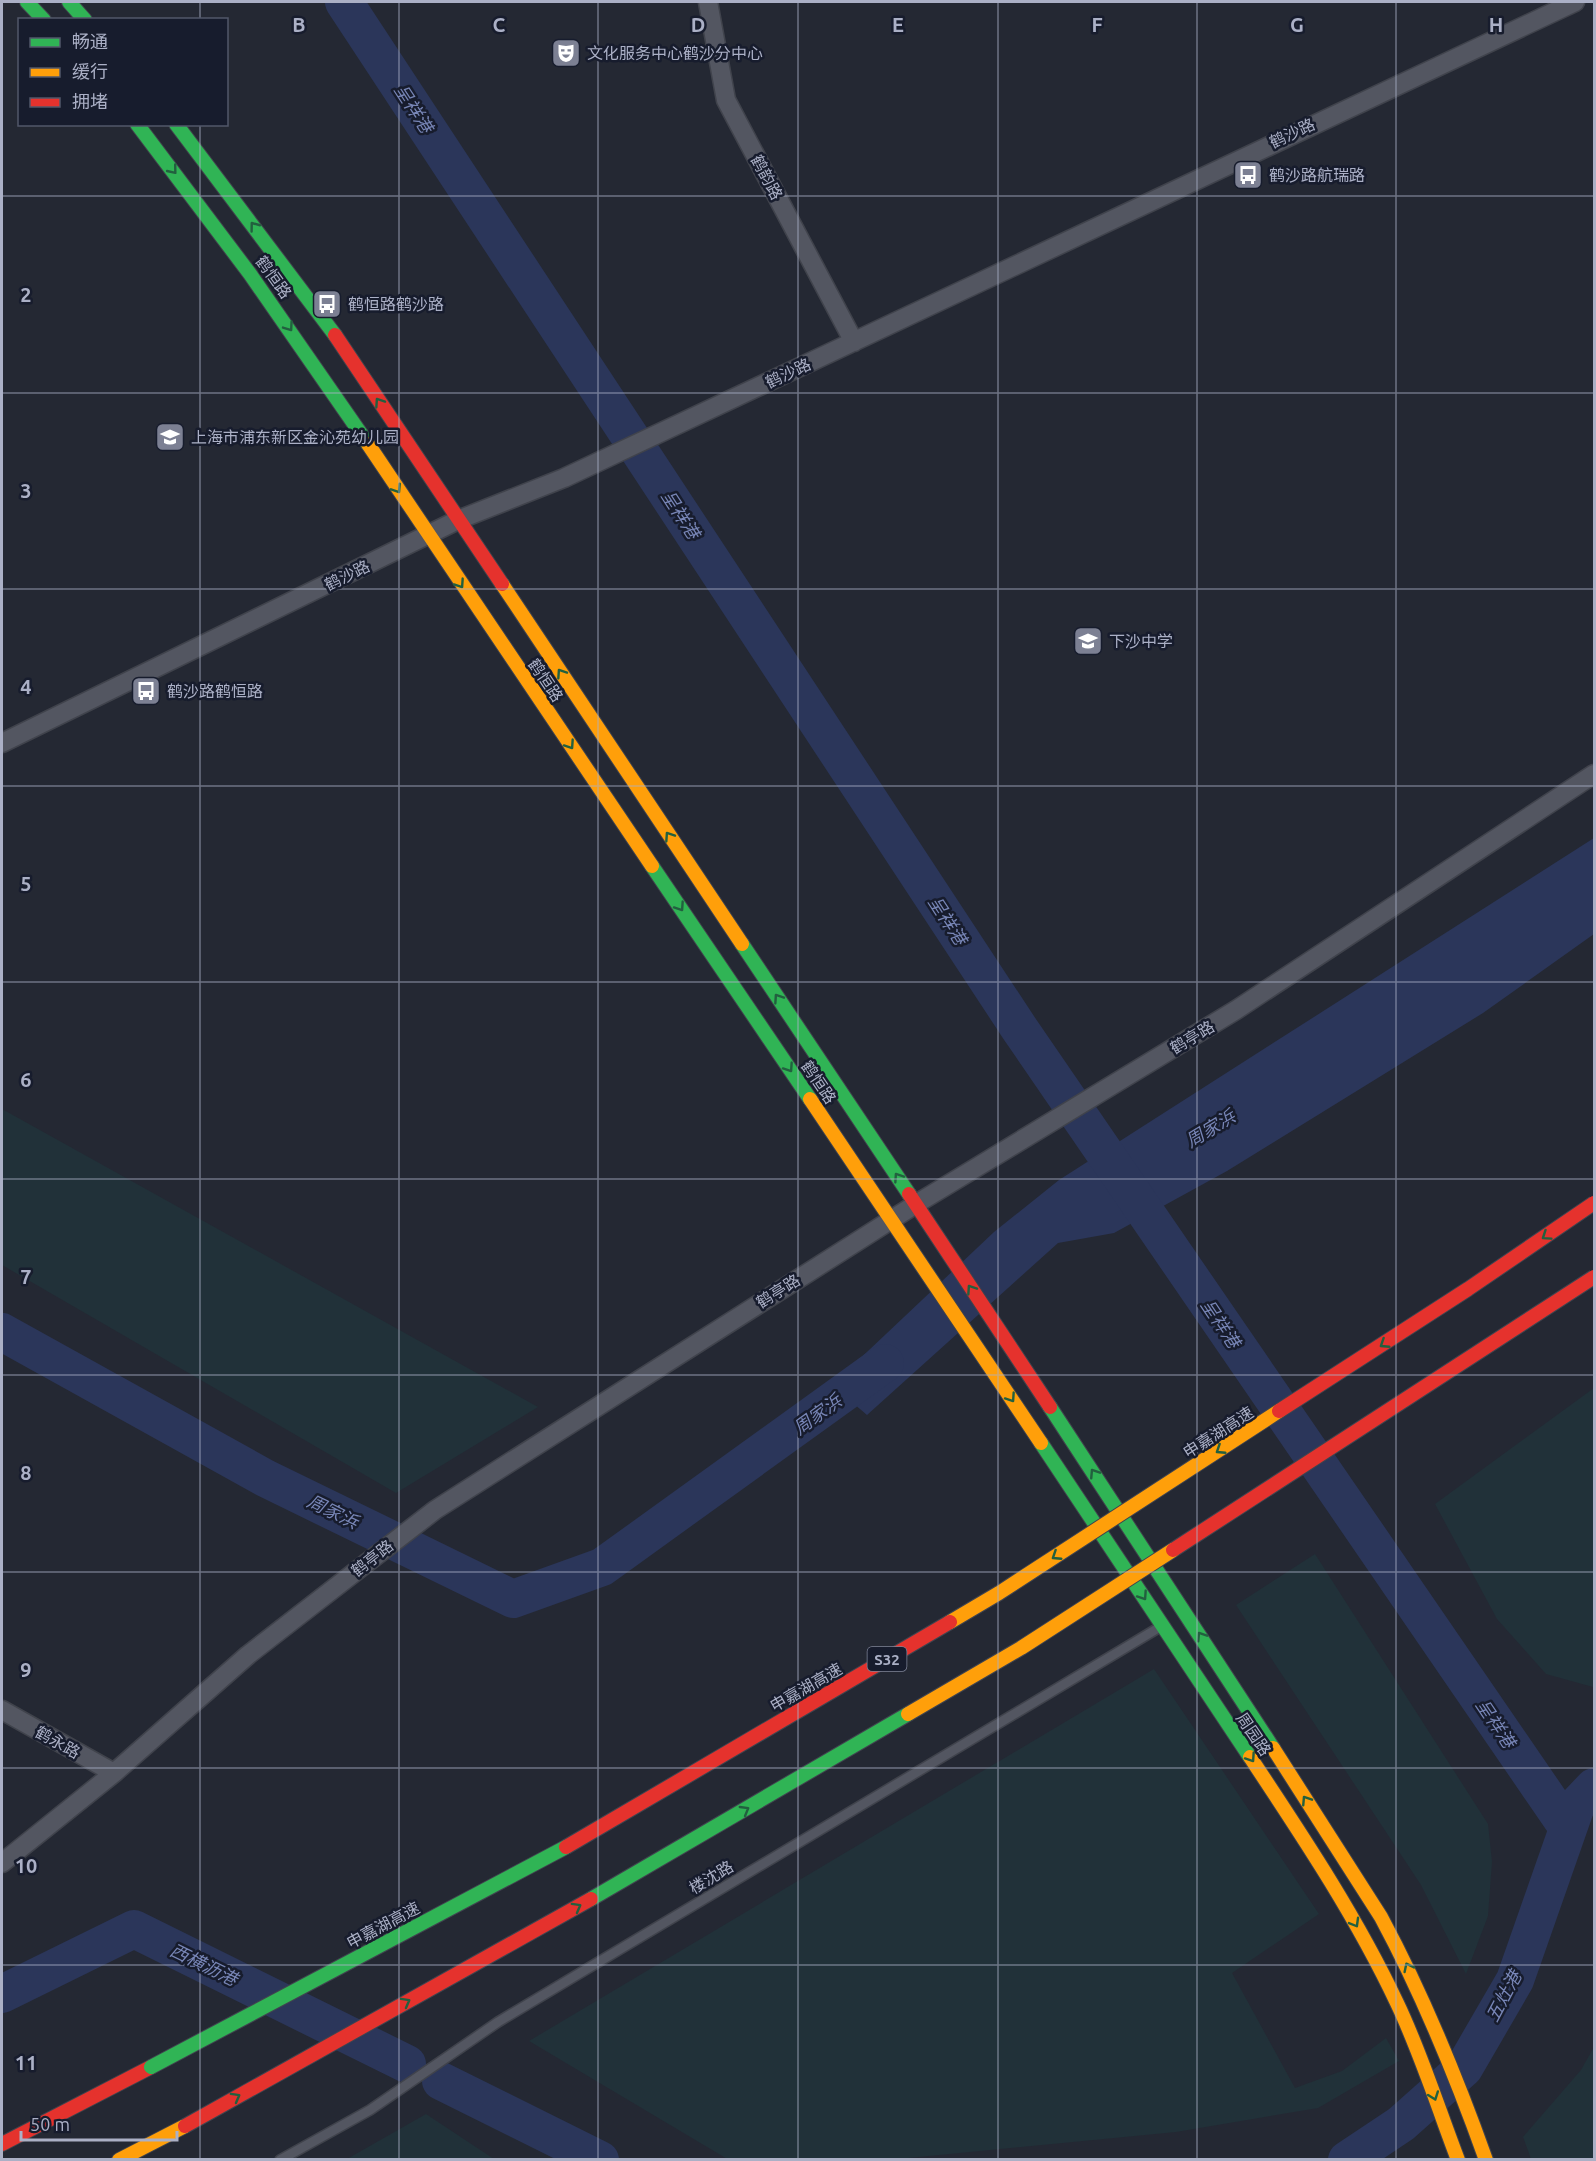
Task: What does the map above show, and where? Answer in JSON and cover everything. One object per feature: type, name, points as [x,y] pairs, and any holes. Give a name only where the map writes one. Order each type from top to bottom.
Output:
[{"type":"main road","points":[[27,2],[42,18]]},
{"type":"main road","points":[[69,2],[83,18]]},
{"type":"main road","name":"鹤恒路","points":[[139,126],[201,206],[293,332],[427,536],[979,1350]]},
{"type":"main road","name":"鹤恒路","points":[[178,126],[318,310],[941,1244]]},
{"type":"main road","name":"申嘉湖高速","points":[[2,2144],[569,1845],[999,1593],[1468,1289],[1594,1203]]},
{"type":"main road","name":"周园路","points":[[941,1244],[1186,1612],[1381,1917],[1433,2019],[1486,2160]]},
{"type":"main road","points":[[120,2160],[600,1894],[1021,1648],[1594,1276]]},
{"type":"main road","name":"周园路","points":[[979,1350],[1318,1859],[1375,1957],[1414,2041],[1458,2159]]},
{"type":"main road","points":[[2,2133],[151,2067]]},
{"type":"street","name":"鹤韵路","points":[[708,2],[726,100],[854,342]]},
{"type":"street","name":"鹤沙路","points":[[2,742],[458,520],[564,478],[1575,2]]},
{"type":"street","name":"鹤亭路","points":[[2,1863],[114,1773],[248,1655],[435,1510],[916,1204],[1236,1010],[1594,774]]},
{"type":"street","name":"鹤永路","points":[[2,1710],[114,1773]]},
{"type":"lane","name":"楼沈路","points":[[280,2160],[370,2110],[498,2022],[1162,1625]]},
{"type":"shaded area","points":[[2,1109],[538,1407],[396,1493],[2,1265]]},
{"type":"shaded area","points":[[1594,1388],[1593,1687],[1546,1674],[1497,1619],[1435,1504]]},
{"type":"shaded area","points":[[1315,1554],[1488,1824],[1492,1862],[1488,1916],[1466,1974],[1421,1885],[1236,1605]]},
{"type":"shaded area","points":[[1154,1669],[1319,1914],[1232,1973],[1295,2088],[1342,2071],[1386,2038],[1399,2061],[1318,2108],[1176,2132],[898,2159],[729,2160],[529,2041]]},
{"type":"shaded area","points":[[1594,2047],[1594,2159],[1531,2159],[1523,2137],[1581,2070]]},
{"type":"shaded area","points":[[426,2114],[494,2159],[347,2159]]},
{"type":"water","points":[[1594,838],[1594,934],[1483,1013],[1227,1171],[1114,1233],[1058,1243],[867,1415],[832,1385],[994,1232],[1059,1180]]},
{"type":"waterway","name":"呈祥港","points":[[344,2],[1019,1028],[1568,1828]]},
{"type":"waterway","name":"周家浜","points":[[2,1332],[265,1478],[513,1599],[602,1567],[885,1363]]},
{"type":"waterway","name":"五灶港","points":[[1347,2160],[1401,2124],[1464,2068],[1515,1980],[1576,1806],[1594,1787]]},
{"type":"waterway","name":"西横沥港","points":[[2,1994],[134,1929],[407,2064]]},
{"type":"waterway","name":"西横沥港","points":[[441,2081],[600,2160]]},
{"type":"traffic: fast","points":[[27,2],[42,18]]},
{"type":"traffic: fast","points":[[69,2],[83,18]]},
{"type":"traffic: fast","points":[[139,126],[250,274],[368,444]]},
{"type":"traffic: fast","points":[[178,126],[335,335]]},
{"type":"traffic: fast","points":[[652,866],[810,1099]]},
{"type":"traffic: fast","points":[[742,944],[909,1194]]},
{"type":"traffic: fast","points":[[1050,1407],[1273,1748]]},
{"type":"traffic: fast","points":[[1041,1443],[1250,1757]]},
{"type":"traffic: fast","points":[[591,1899],[908,1714]]},
{"type":"traffic: fast","points":[[151,2067],[566,1847]]},
{"type":"traffic: slow","points":[[368,444],[652,866]]},
{"type":"traffic: slow","points":[[502,584],[742,944]]},
{"type":"traffic: slow","points":[[810,1099],[1041,1443]]},
{"type":"traffic: slow","points":[[950,1622],[999,1593],[1279,1411]]},
{"type":"traffic: slow","points":[[908,1714],[1021,1648],[1173,1550]]},
{"type":"traffic: slow","points":[[1273,1748],[1381,1917],[1396,1946],[1438,2036],[1486,2160]]},
{"type":"traffic: slow","points":[[1250,1757],[1328,1877],[1381,1971],[1414,2041],[1458,2160]]},
{"type":"traffic: slow","points":[[119,2160],[185,2126]]},
{"type":"traffic: jam","points":[[335,335],[502,584]]},
{"type":"traffic: jam","points":[[909,1194],[1050,1407]]},
{"type":"traffic: jam","points":[[1279,1411],[1468,1289],[1594,1203]]},
{"type":"traffic: jam","points":[[1173,1550],[1594,1277]]},
{"type":"traffic: jam","points":[[566,1847],[950,1622]]},
{"type":"traffic: jam","points":[[185,2126],[591,1899]]},
{"type":"traffic: jam","points":[[2,2144],[151,2067]]},
{"type":"place","name":"文化服务中心鹤沙分中心","points":[[566,53]]},
{"type":"place","name":"鹤沙路航瑞路","points":[[1248,175]]},
{"type":"place","name":"鹤恒路鹤沙路","points":[[327,304]]},
{"type":"place","name":"上海市浦东新区金沁苑幼儿园","points":[[170,437]]},
{"type":"place","name":"下沙中学","points":[[1088,641]]},
{"type":"place","name":"鹤沙路鹤恒路","points":[[146,691]]}]
